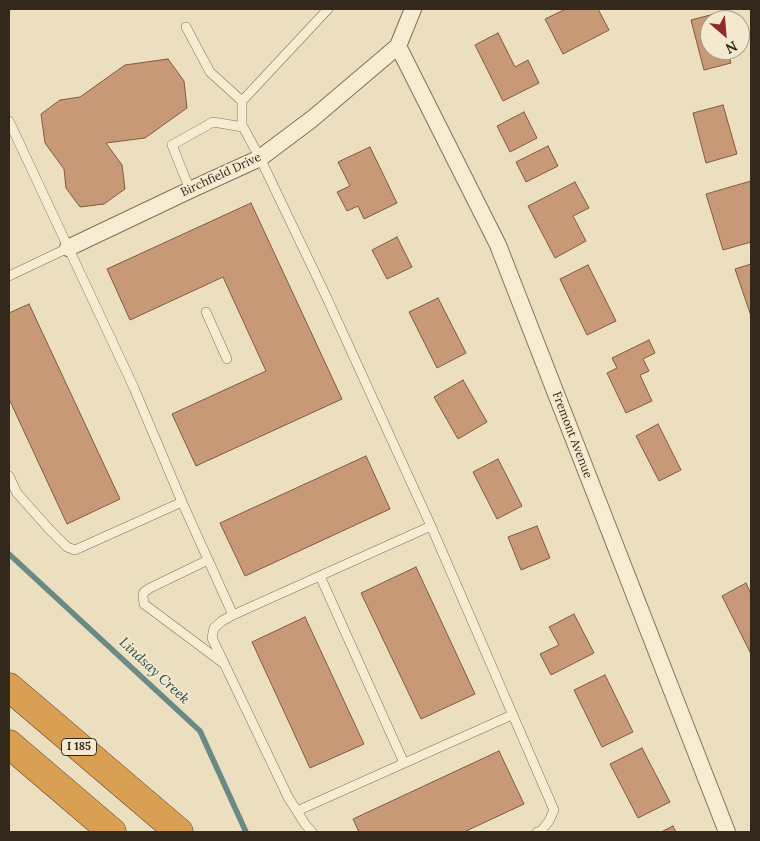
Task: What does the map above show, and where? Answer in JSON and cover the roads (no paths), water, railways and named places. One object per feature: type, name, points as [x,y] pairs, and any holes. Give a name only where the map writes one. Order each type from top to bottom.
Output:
[{"type":"highway","points":[[9,666],[148,807]]},
{"type":"highway","name":"I 185","points":[[9,687],[179,832]]},
{"type":"highway","points":[[9,744],[112,832]]},
{"type":"highway","points":[[9,768],[99,832]]},
{"type":"street","name":"Birchfield Drive","points":[[68,248],[260,158],[312,119],[398,46],[413,9]]},
{"type":"street","name":"Fremont Avenue","points":[[398,46],[498,245],[727,832]]},
{"type":"lane","points":[[328,9],[242,101],[243,127],[260,158],[326,296],[431,526],[554,810],[549,821],[537,832]]},
{"type":"lane","points":[[186,27],[210,72],[242,101]]},
{"type":"lane","points":[[9,121],[134,388],[182,502],[233,615]]},
{"type":"lane","points":[[190,190],[172,145],[213,122],[243,127]]},
{"type":"lane","points":[[9,276],[68,248]]},
{"type":"lane","points":[[206,312],[227,359]]},
{"type":"lane","points":[[9,476],[17,493],[49,529],[67,547],[75,550],[182,502]]},
{"type":"lane","points":[[312,832],[288,797],[212,638],[214,628],[233,615],[431,526]]},
{"type":"lane","points":[[208,560],[144,592],[144,604],[225,664]]},
{"type":"lane","points":[[320,576],[404,763]]},
{"type":"lane","points":[[297,811],[512,714]]},
{"type":"waterway","name":"Lindsay Creek","points":[[9,554],[200,731],[246,832]]}]
